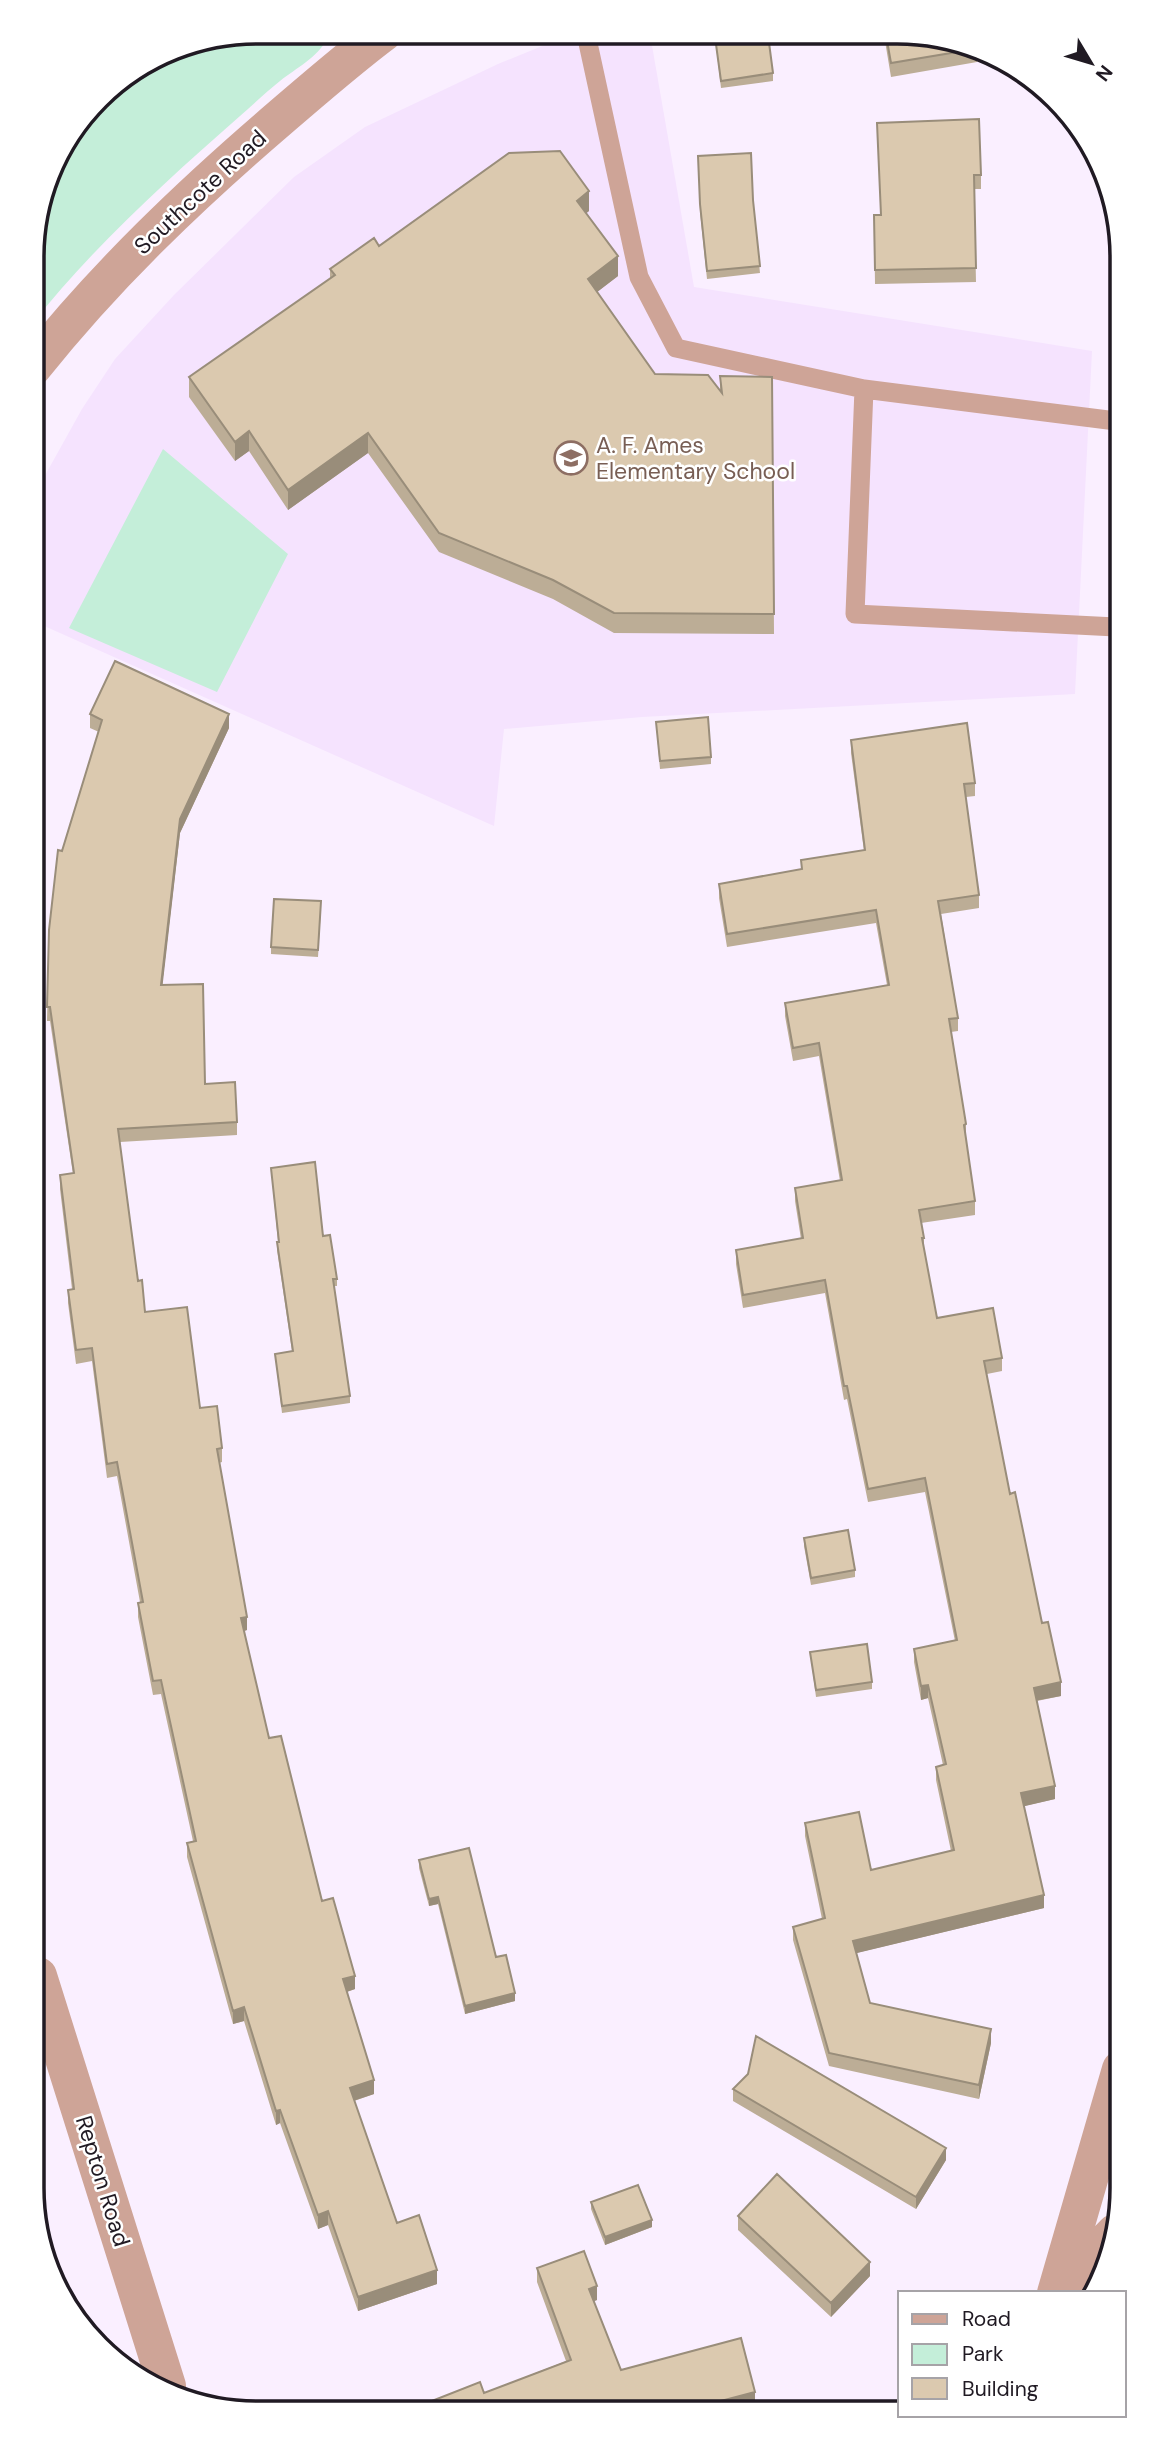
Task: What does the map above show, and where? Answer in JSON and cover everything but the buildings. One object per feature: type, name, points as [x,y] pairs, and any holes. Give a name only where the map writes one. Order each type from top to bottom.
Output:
[{"type":"street","name":"Southcote Road","points":[[44,355],[112,275],[184,202],[369,44]]},
{"type":"street","name":"Repton Road","points":[[44,1995],[165,2380]]},
{"type":"street","points":[[1057,2291],[1110,2110]]},
{"type":"street","points":[[1058,2291],[1102,2247]]},
{"type":"lane","points":[[588,44],[639,277],[676,348],[864,389],[1110,420]]},
{"type":"lane","points":[[864,389],[855,614],[1110,627]]},
{"type":"shaded area","name":"A. F. Ames Elementary School","points":[[547,44],[652,44],[694,287],[1092,351],[1075,694],[642,717],[504,729],[494,826],[44,626],[44,477],[82,409],[115,359],[174,295],[294,177],[365,127],[498,64]]},
{"type":"green space","points":[[257,44],[324,44],[185,165],[131,216],[44,309],[44,243],[51,202],[60,175],[80,139],[116,97],[150,72],[202,51]]},
{"type":"green space","points":[[163,449],[288,554],[217,692],[69,628]]},
{"type":"place","name":"A. F. Ames Elementary School","points":[[571,458]]}]
